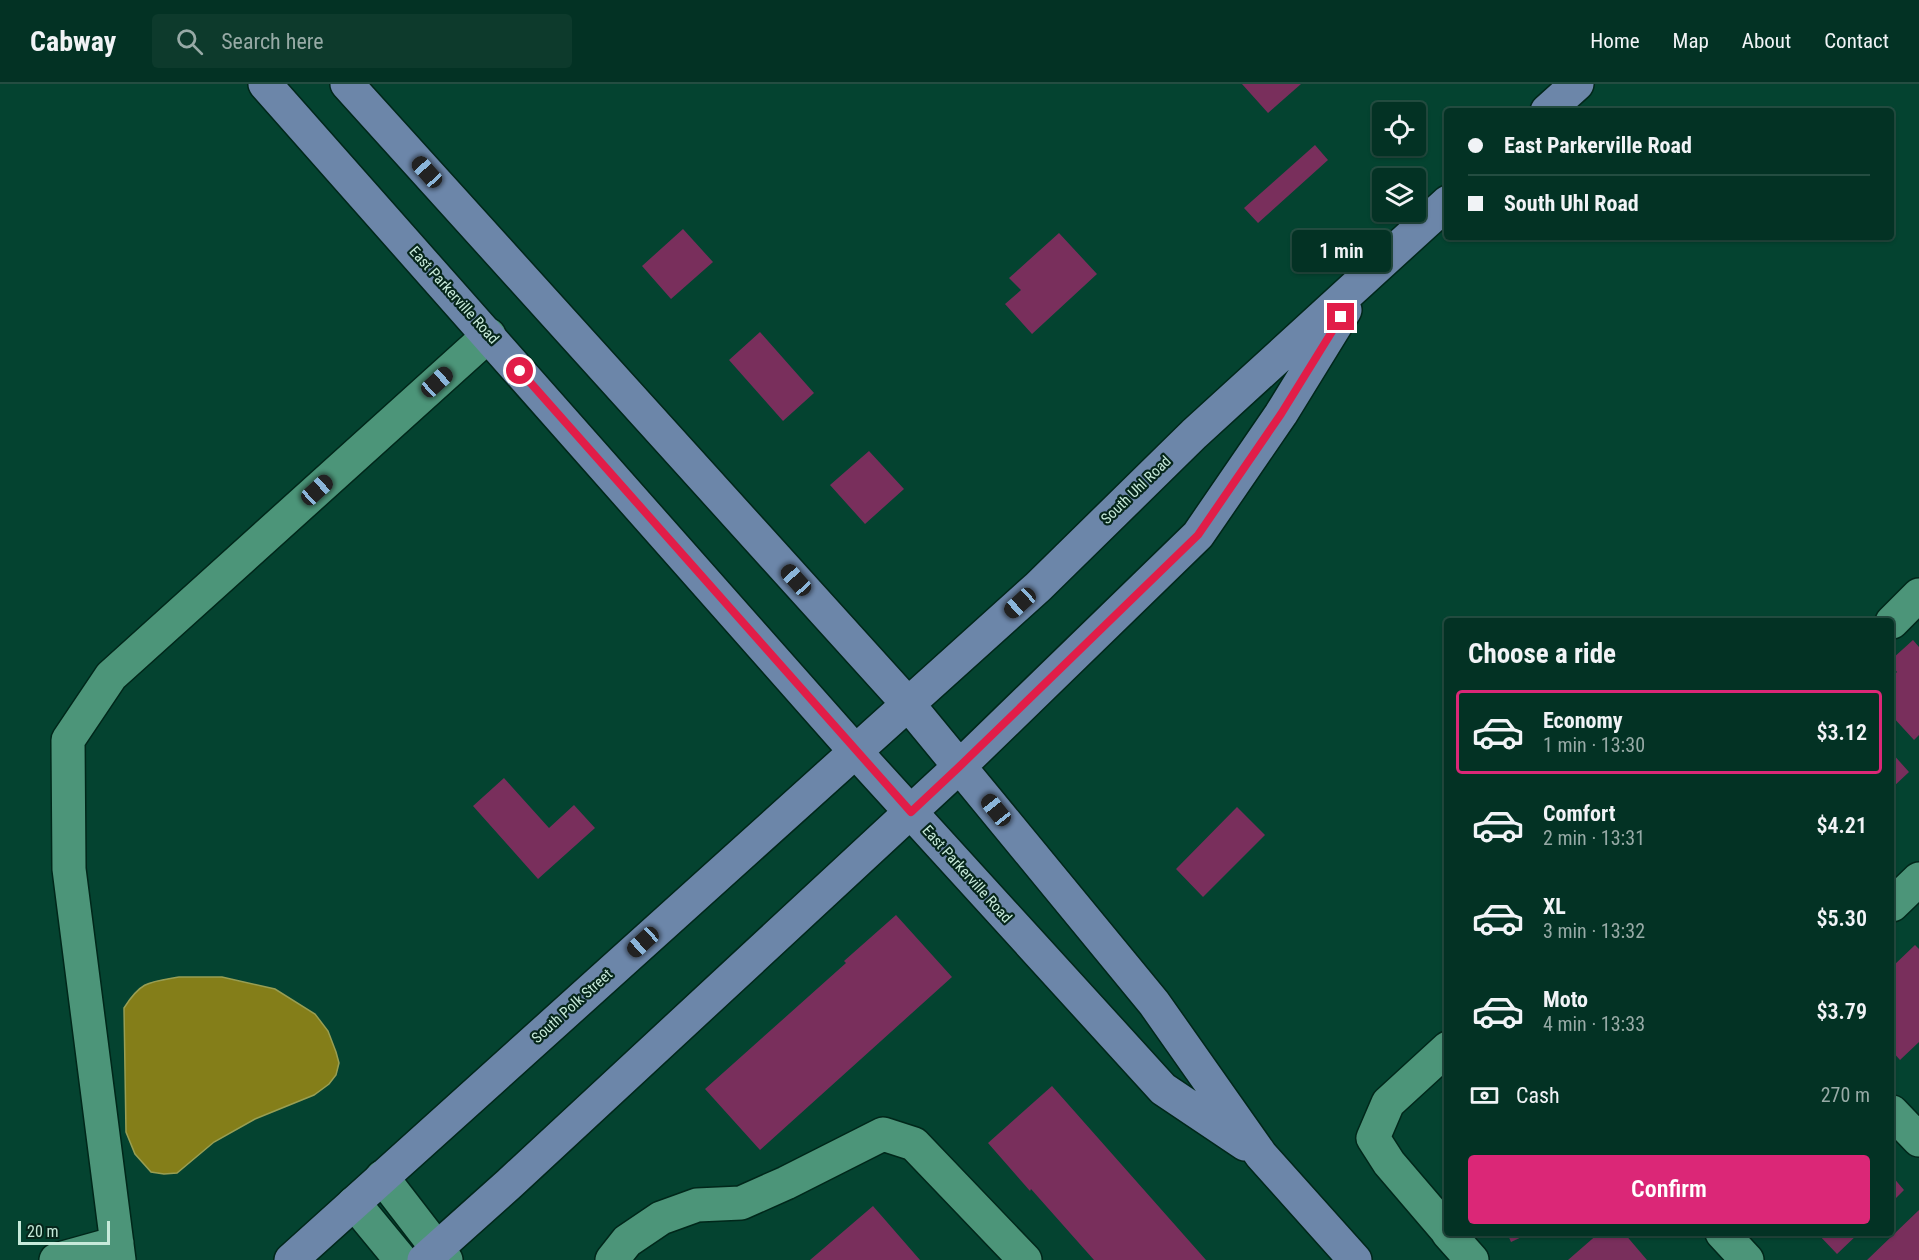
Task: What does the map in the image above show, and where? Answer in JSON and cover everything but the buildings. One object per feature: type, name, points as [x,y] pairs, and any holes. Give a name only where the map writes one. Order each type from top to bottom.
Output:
[{"type":"main road","name":"East Parkerville Road","points":[[266,84],[855,751],[1162,1089],[1261,1155]]},
{"type":"main road","name":"East Parkerville Road","points":[[347,84],[908,704],[1154,1003],[1261,1155],[1355,1260]]},
{"type":"main road","points":[[1550,108],[1577,84]]},
{"type":"main road","name":"South Uhl Road","points":[[908,704],[1038,587],[1194,434],[1444,206]]},
{"type":"main road","name":"South Uhl Road","points":[[960,766],[1198,535],[1281,414],[1365,278]]},
{"type":"main road","name":"South Polk Street","points":[[291,1260],[908,704]]},
{"type":"main road","points":[[436,1256],[518,1176],[960,766]]},
{"type":"street","points":[[56,1260],[118,1252],[69,869],[68,740],[111,676],[489,335]]},
{"type":"street","points":[[1894,620],[1919,595]]},
{"type":"street","points":[[1894,903],[1919,879]]},
{"type":"street","points":[[1444,1052],[1388,1103],[1374,1138],[1389,1163],[1444,1227]]},
{"type":"street","points":[[1894,1114],[1919,1140]]},
{"type":"street","points":[[612,1260],[627,1241],[661,1218],[697,1205],[741,1203],[786,1184],[883,1134],[914,1144],[1025,1260]]},
{"type":"street","points":[[382,1177],[436,1256]]},
{"type":"street","points":[[354,1203],[401,1260]]},
{"type":"street","points":[[1451,1236],[1472,1260]]},
{"type":"street","points":[[1725,1236],[1747,1260]]},
{"type":"shaded area","points":[[179,977],[222,977],[275,989],[315,1014],[328,1031],[339,1063],[336,1075],[329,1084],[314,1095],[255,1119],[214,1142],[177,1173],[164,1174],[151,1172],[135,1154],[126,1132],[124,1008],[136,992],[147,984]]},
{"type":"route","points":[[520,371],[911,812],[1198,535],[1281,414],[1341,317]]}]
